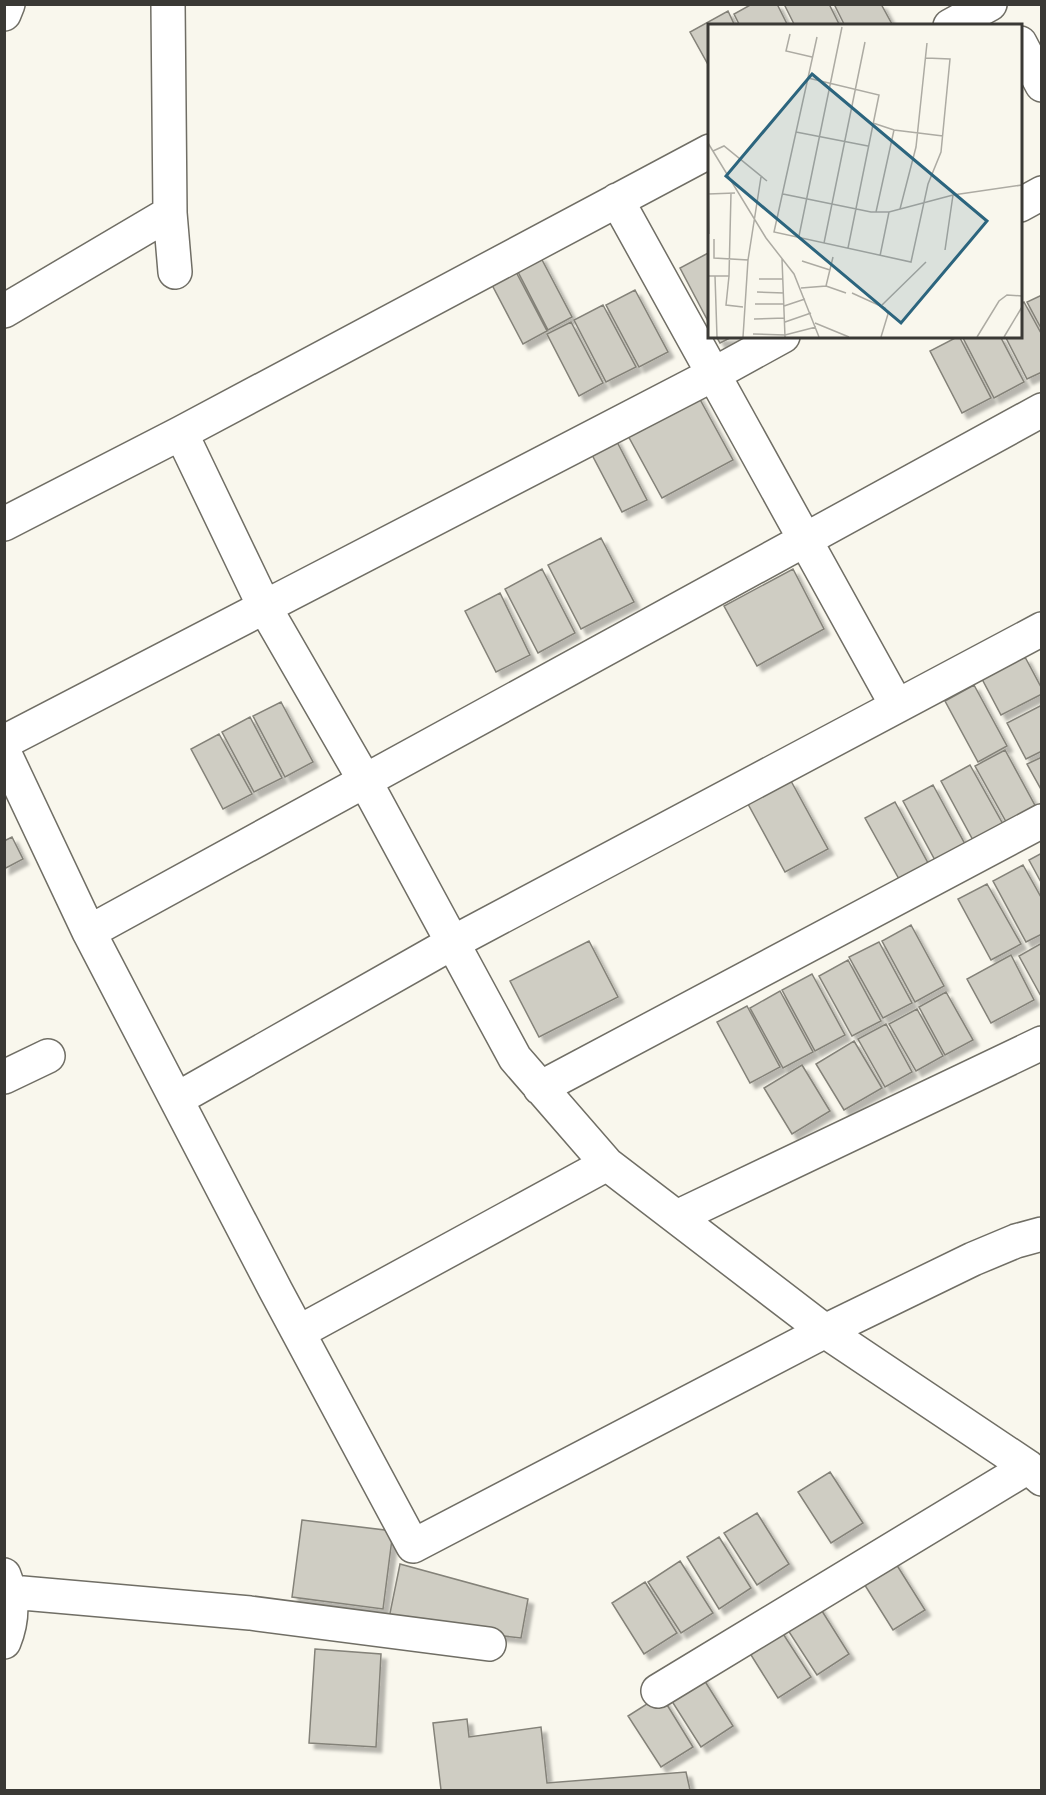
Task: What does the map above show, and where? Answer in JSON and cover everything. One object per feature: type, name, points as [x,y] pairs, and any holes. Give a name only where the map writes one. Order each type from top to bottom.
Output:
[{"type":"street","points":[[4,14],[8,4]]},
{"type":"street","points":[[168,4],[170,213],[175,272]]},
{"type":"street","points":[[954,24],[990,4]]},
{"type":"street","points":[[1001,4],[1010,24]]},
{"type":"street","points":[[1022,47],[1041,85]]},
{"type":"street","points":[[4,524],[181,434],[708,152]]},
{"type":"street","points":[[1022,204],[1041,194]]},
{"type":"street","points":[[617,200],[897,706]]},
{"type":"street","points":[[4,311],[170,213]]},
{"type":"street","points":[[4,742],[779,338]]},
{"type":"street","points":[[89,932],[1041,410]]},
{"type":"street","points":[[181,434],[264,606],[365,781],[515,1058],[607,1164],[825,1331],[1035,1473],[658,1691]]},
{"type":"street","points":[[177,1100],[452,943],[1041,629]]},
{"type":"street","points":[[4,752],[89,932],[413,1546],[825,1331],[973,1259],[1041,1233]]},
{"type":"street","points":[[540,1088],[1041,821]]},
{"type":"street","points":[[677,1217],[1041,1043]]},
{"type":"street","points":[[4,1077],[48,1056]]},
{"type":"street","points":[[299,1332],[607,1164]]},
{"type":"street","points":[[4,1642],[10,1627],[8,1583],[489,1644]]},
{"type":"building","points":[[752,4],[777,4],[787,24],[739,24],[734,14]]},
{"type":"building","points":[[784,4],[829,4],[839,24],[794,24]]},
{"type":"building","points":[[834,4],[881,4],[892,24],[844,24]]},
{"type":"building","points":[[728,11],[734,24],[708,24],[708,64],[690,32]]},
{"type":"building","points":[[708,253],[708,321],[680,268]]},
{"type":"building","points":[[540,256],[572,317],[548,330],[516,268]]},
{"type":"building","points":[[515,270],[547,331],[523,344],[491,283]]},
{"type":"building","points":[[635,290],[668,352],[639,367],[606,305]]},
{"type":"building","points":[[1042,295],[1042,330],[1027,302]]},
{"type":"building","points":[[1024,302],[1042,335],[1042,372],[1027,379],[1006,338],[1022,338],[1022,303]]},
{"type":"building","points":[[603,305],[636,367],[606,382],[574,320]]},
{"type":"building","points":[[571,322],[603,383],[579,396],[547,334]]},
{"type":"building","points":[[717,338],[730,338],[720,343]]},
{"type":"building","points":[[955,338],[960,338],[991,398],[962,413],[930,351]]},
{"type":"building","points":[[963,338],[1001,338],[1024,382],[994,398]]},
{"type":"building","points":[[697,394],[733,460],[662,498],[626,432]]},
{"type":"building","points":[[615,438],[647,500],[622,512],[590,451]]},
{"type":"building","points":[[601,538],[634,602],[581,629],[548,565]]},
{"type":"building","points":[[542,569],[575,633],[538,653],[505,589]]},
{"type":"building","points":[[793,569],[824,629],[757,666],[724,606]]},
{"type":"building","points":[[500,593],[530,655],[496,672],[465,611]]},
{"type":"building","points":[[1025,657],[1042,689],[1042,694],[1001,715],[982,679]]},
{"type":"building","points":[[974,685],[1007,746],[978,762],[945,701]]},
{"type":"building","points":[[281,702],[313,762],[285,777],[253,716]]},
{"type":"building","points":[[1042,705],[1042,751],[1026,759],[1007,723]]},
{"type":"building","points":[[250,717],[282,778],[254,792],[222,732]]},
{"type":"building","points":[[219,734],[252,794],[223,809],[191,749]]},
{"type":"building","points":[[1005,750],[1038,811],[1009,827],[975,766]]},
{"type":"building","points":[[1042,757],[1042,791],[1027,764]]},
{"type":"building","points":[[970,765],[1004,826],[974,842],[941,781]]},
{"type":"building","points":[[791,781],[828,849],[785,872],[748,804]]},
{"type":"building","points":[[933,785],[966,846],[936,862],[903,801]]},
{"type":"building","points":[[895,802],[928,863],[899,879],[865,818]]},
{"type":"building","points":[[12,837],[23,859],[4,869],[4,841]]},
{"type":"building","points":[[1042,853],[1042,884],[1029,860]]},
{"type":"building","points":[[1023,865],[1042,899],[1042,934],[1026,942],[993,881]]},
{"type":"building","points":[[987,884],[1021,944],[991,960],[958,899]]},
{"type":"building","points":[[911,925],[944,986],[915,1002],[882,941]]},
{"type":"building","points":[[589,941],[618,997],[539,1037],[510,981]]},
{"type":"building","points":[[879,942],[912,1003],[883,1018],[849,957]]},
{"type":"building","points":[[1042,943],[1042,998],[1019,956]]},
{"type":"building","points":[[1011,955],[1034,1000],[991,1023],[967,979]]},
{"type":"building","points":[[848,960],[881,1021],[852,1036],[819,976]]},
{"type":"building","points":[[812,974],[845,1035],[815,1051],[782,990]]},
{"type":"building","points":[[780,991],[813,1052],[783,1068],[750,1008]]},
{"type":"building","points":[[946,992],[973,1040],[945,1055],[919,1007]]},
{"type":"building","points":[[747,1006],[780,1067],[750,1083],[717,1022]]},
{"type":"building","points":[[917,1009],[943,1056],[916,1071],[889,1024]]},
{"type":"building","points":[[886,1024],[912,1072],[885,1087],[858,1039]]},
{"type":"building","points":[[854,1041],[882,1088],[844,1110],[816,1064]]},
{"type":"building","points":[[802,1065],[830,1111],[792,1134],[764,1088]]},
{"type":"building","points":[[830,1472],[863,1523],[831,1543],[798,1492]]},
{"type":"building","points":[[757,1513],[789,1564],[757,1585],[724,1533]]},
{"type":"building","points":[[302,1520],[393,1531],[383,1609],[292,1597]]},
{"type":"building","points":[[719,1537],[751,1588],[719,1609],[687,1557]]},
{"type":"building","points":[[893,1559],[925,1610],[893,1630],[861,1579]]},
{"type":"building","points":[[680,1561],[713,1613],[681,1633],[648,1582]]},
{"type":"building","points":[[400,1564],[528,1599],[521,1638],[388,1623]]},
{"type":"building","points":[[645,1582],[677,1633],[644,1654],[612,1603]]},
{"type":"building","points":[[817,1603],[849,1654],[817,1675],[784,1624]]},
{"type":"building","points":[[778,1626],[811,1677],[778,1698],[746,1647]]},
{"type":"building","points":[[315,1649],[381,1654],[376,1747],[309,1743]]},
{"type":"building","points":[[701,1675],[733,1726],[701,1747],[668,1695]]},
{"type":"building","points":[[661,1695],[693,1747],[661,1767],[628,1716]]},
{"type":"building","points":[[467,1719],[469,1737],[541,1727],[547,1783],[686,1772],[690,1790],[441,1790],[433,1723]]}]
